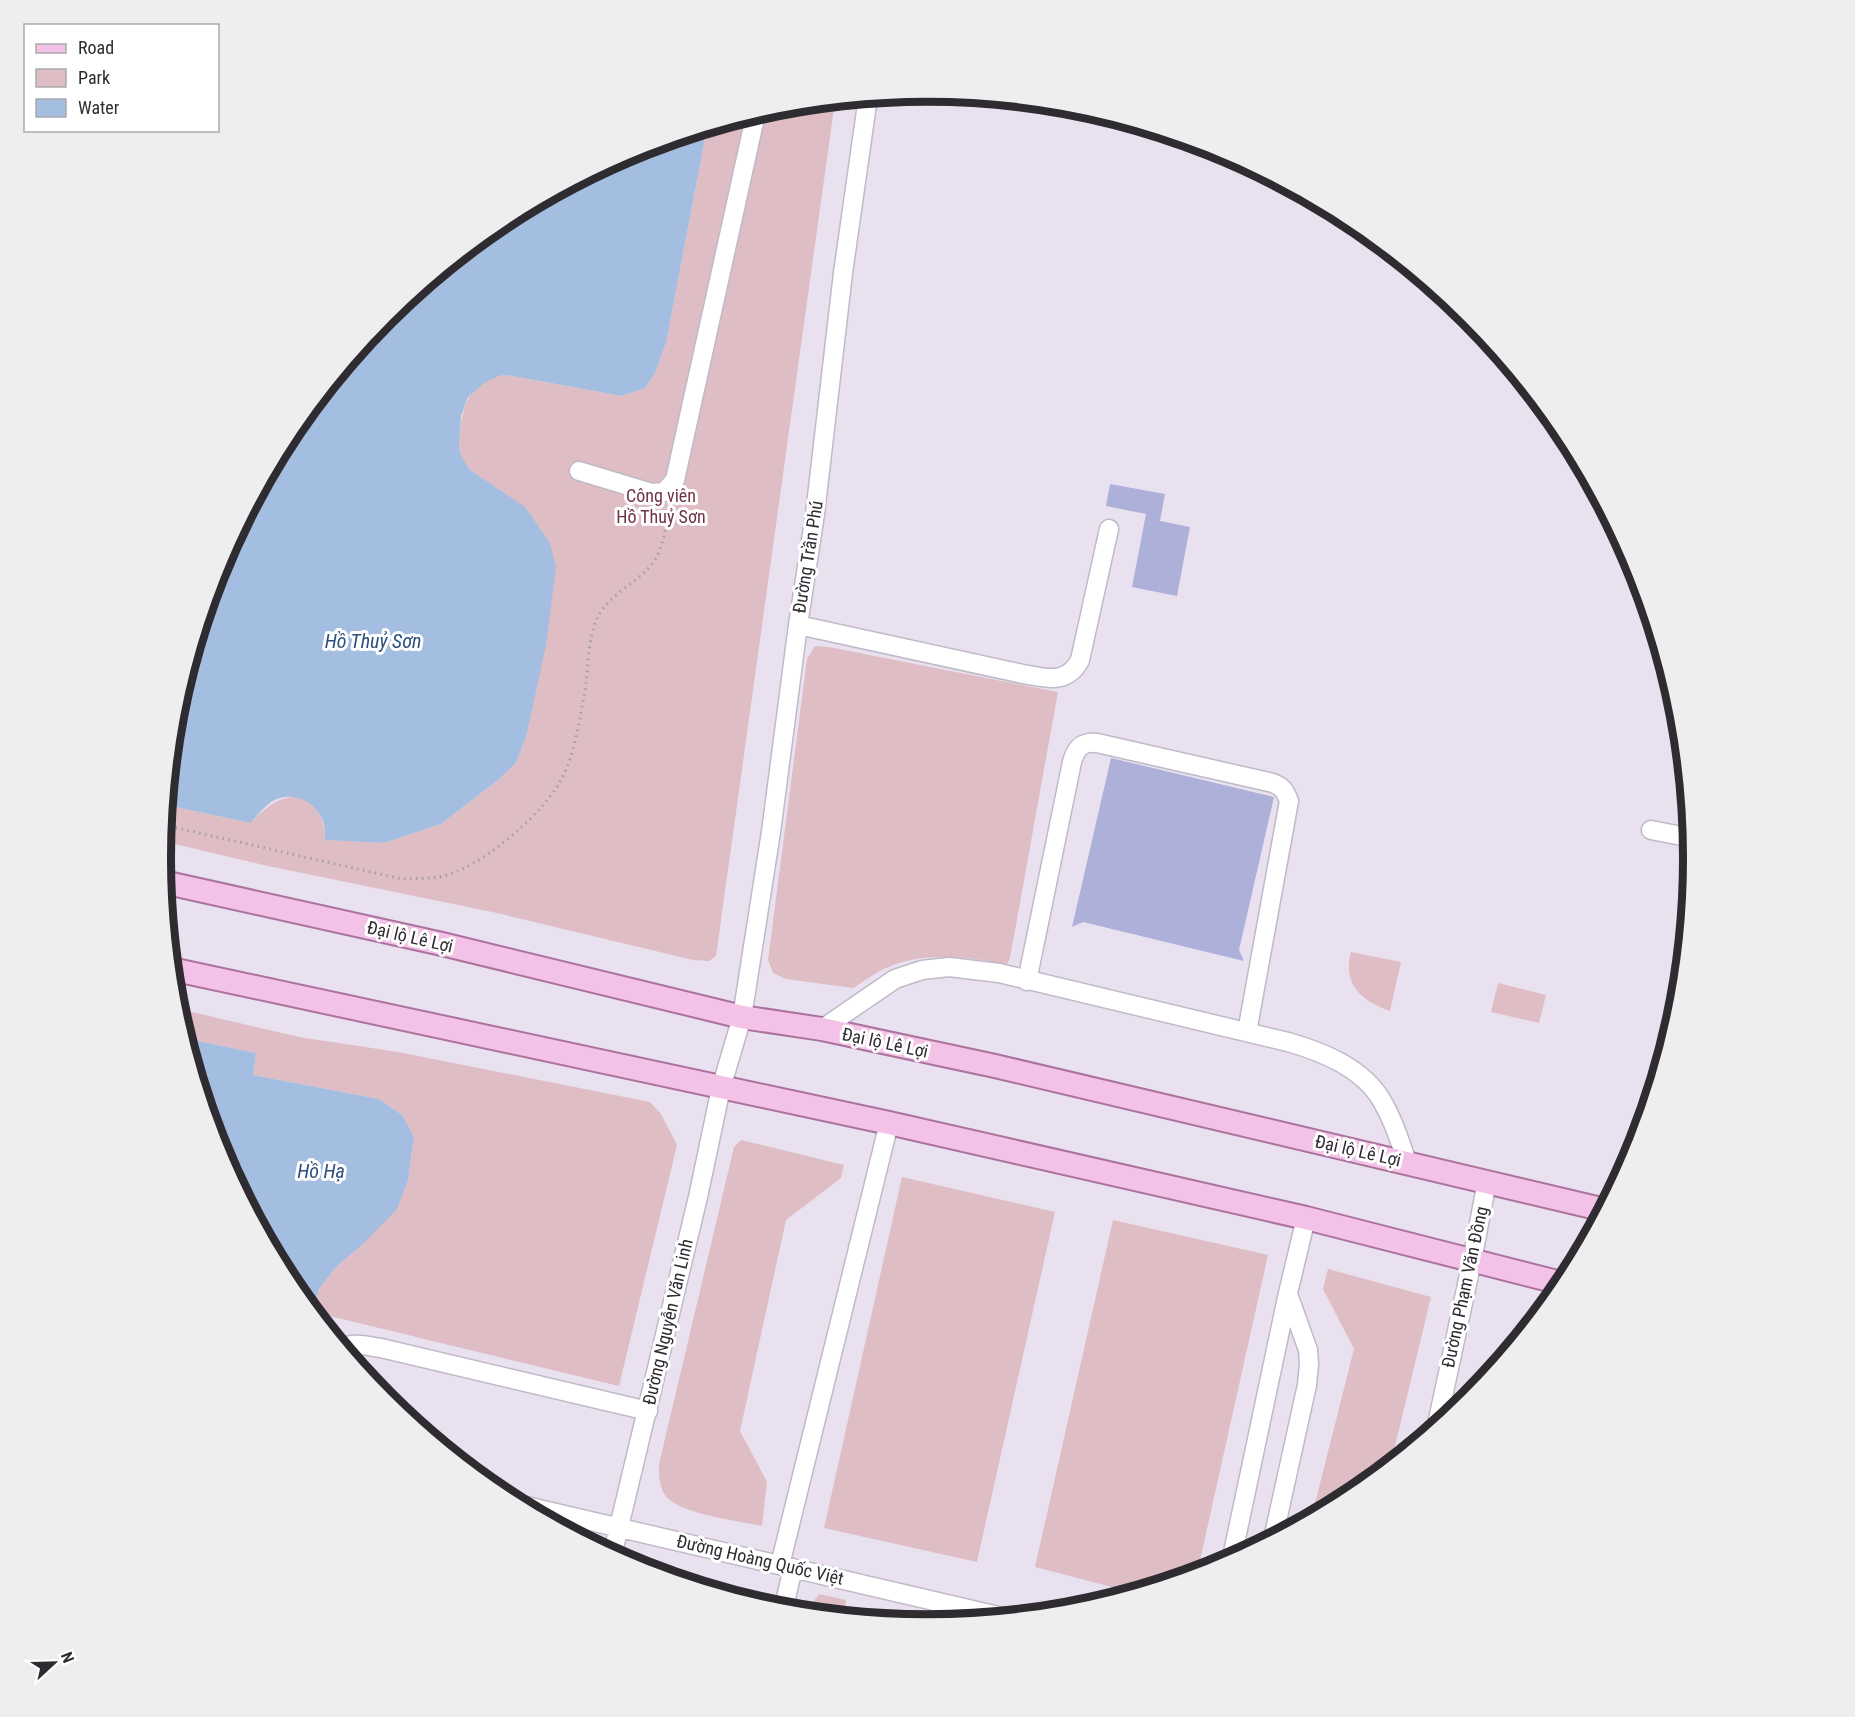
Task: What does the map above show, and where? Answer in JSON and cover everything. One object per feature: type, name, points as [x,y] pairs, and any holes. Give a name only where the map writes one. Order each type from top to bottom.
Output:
[{"type":"main road","name":"Đại lộ Lê Lợi","points":[[172,884],[453,947],[742,1017],[822,1029],[995,1066],[1598,1208]]},
{"type":"main road","points":[[180,971],[889,1123],[1306,1218],[1555,1282]]},
{"type":"street","name":"Đường Trần Phú","points":[[721,1088],[742,1017],[785,732],[815,514],[843,273],[867,105]]},
{"type":"street","points":[[579,471],[652,493],[664,492],[675,480],[754,123]]},
{"type":"street","points":[[798,625],[1023,674],[1051,678],[1068,675],[1076,669],[1080,660],[1110,529]]},
{"type":"street","points":[[1027,981],[1072,762],[1074,755],[1082,745],[1089,742],[1097,743],[1273,783],[1285,791],[1289,801],[1247,1032]]},
{"type":"street","points":[[1651,830],[1683,836]]},
{"type":"street","points":[[822,1029],[879,988],[916,971],[949,967],[973,969],[1027,981],[1247,1032],[1327,1055],[1366,1080],[1381,1098],[1407,1162]]},
{"type":"street","name":"Đường Nguyễn Văn Linh","points":[[614,1546],[648,1411],[721,1088]]},
{"type":"street","points":[[784,1601],[787,1566],[889,1123]]},
{"type":"street","name":"Đường Phạm Văn Đồng","points":[[1439,1415],[1487,1181]]},
{"type":"street","points":[[1234,1550],[1306,1218]]},
{"type":"street","points":[[1275,1530],[1307,1385],[1309,1364],[1308,1350],[1288,1293]]},
{"type":"street","points":[[348,1344],[381,1348],[648,1411]]},
{"type":"street","name":"Đường Hoàng Quốc Việt","points":[[542,1510],[984,1612]]},
{"type":"path","points":[[172,827],[402,879],[440,877],[471,865],[495,850],[546,802],[562,779],[585,692],[594,624],[601,610],[613,597],[652,564],[659,552],[665,533],[669,505]]},
{"type":"green space","name":"Công viên Hồ Thuỷ Sơn","points":[[834,108],[716,956],[709,961],[693,960],[497,913],[268,866],[172,843],[173,807],[251,823],[275,802],[298,797],[308,801],[317,809],[323,822],[326,840],[384,843],[441,824],[498,780],[516,763],[526,737],[507,496],[469,469],[461,457],[459,440],[463,412],[471,394],[477,387],[495,377],[507,375],[622,396],[645,388],[655,373],[666,343],[706,136],[780,117]]},
{"type":"green space","points":[[815,646],[1058,692],[1010,958],[1007,964],[946,957],[915,959],[877,972],[853,988],[786,979],[773,973],[768,960],[807,659]]},
{"type":"green space","points":[[1351,952],[1401,962],[1390,1011],[1363,997],[1352,983],[1349,974]]},
{"type":"green space","points":[[1498,983],[1546,995],[1539,1023],[1491,1012]]},
{"type":"green space","points":[[187,1011],[299,1037],[398,1052],[650,1102],[661,1114],[677,1145],[619,1386],[324,1315],[315,1303],[319,1289],[336,1267],[363,1244],[408,1180],[414,1137],[402,1115],[379,1099],[253,1075],[256,1053],[194,1040]]},
{"type":"green space","points":[[741,1140],[844,1165],[841,1178],[786,1220],[740,1431],[767,1482],[762,1526],[695,1512],[672,1502],[663,1492],[659,1472],[734,1147]]},
{"type":"green space","points":[[902,1177],[1055,1212],[977,1562],[824,1528]]},
{"type":"green space","points":[[1113,1220],[1268,1255],[1199,1564],[1121,1589],[1035,1567]]},
{"type":"green space","points":[[1328,1269],[1431,1297],[1393,1455],[1348,1488],[1313,1509],[1354,1349],[1323,1289]]},
{"type":"green space","points":[[819,1594],[846,1600],[845,1610],[811,1605]]},
{"type":"water","name":"Hồ Thuỷ Sơn","points":[[706,136],[666,343],[655,373],[645,388],[622,396],[507,375],[499,376],[484,383],[468,397],[461,416],[459,448],[461,456],[470,470],[525,507],[550,543],[556,568],[546,645],[526,737],[516,763],[498,780],[441,824],[384,843],[325,840],[324,823],[314,807],[294,797],[271,802],[251,823],[173,807],[177,760],[197,663],[211,615],[249,524],[298,438],[359,360],[429,290],[467,258],[507,229],[549,203],[593,180],[638,160]]},
{"type":"water","name":"Hồ Hạ","points":[[194,1040],[256,1053],[253,1075],[379,1099],[402,1115],[414,1137],[408,1180],[397,1209],[363,1244],[336,1267],[319,1289],[315,1303],[272,1237],[249,1193],[211,1102]]},
{"type":"building","points":[[1110,484],[1165,494],[1160,521],[1190,527],[1177,596],[1132,587],[1146,514],[1106,506]]},
{"type":"building","points":[[1111,758],[1274,797],[1239,950],[1244,961],[1083,922],[1072,927]]}]
